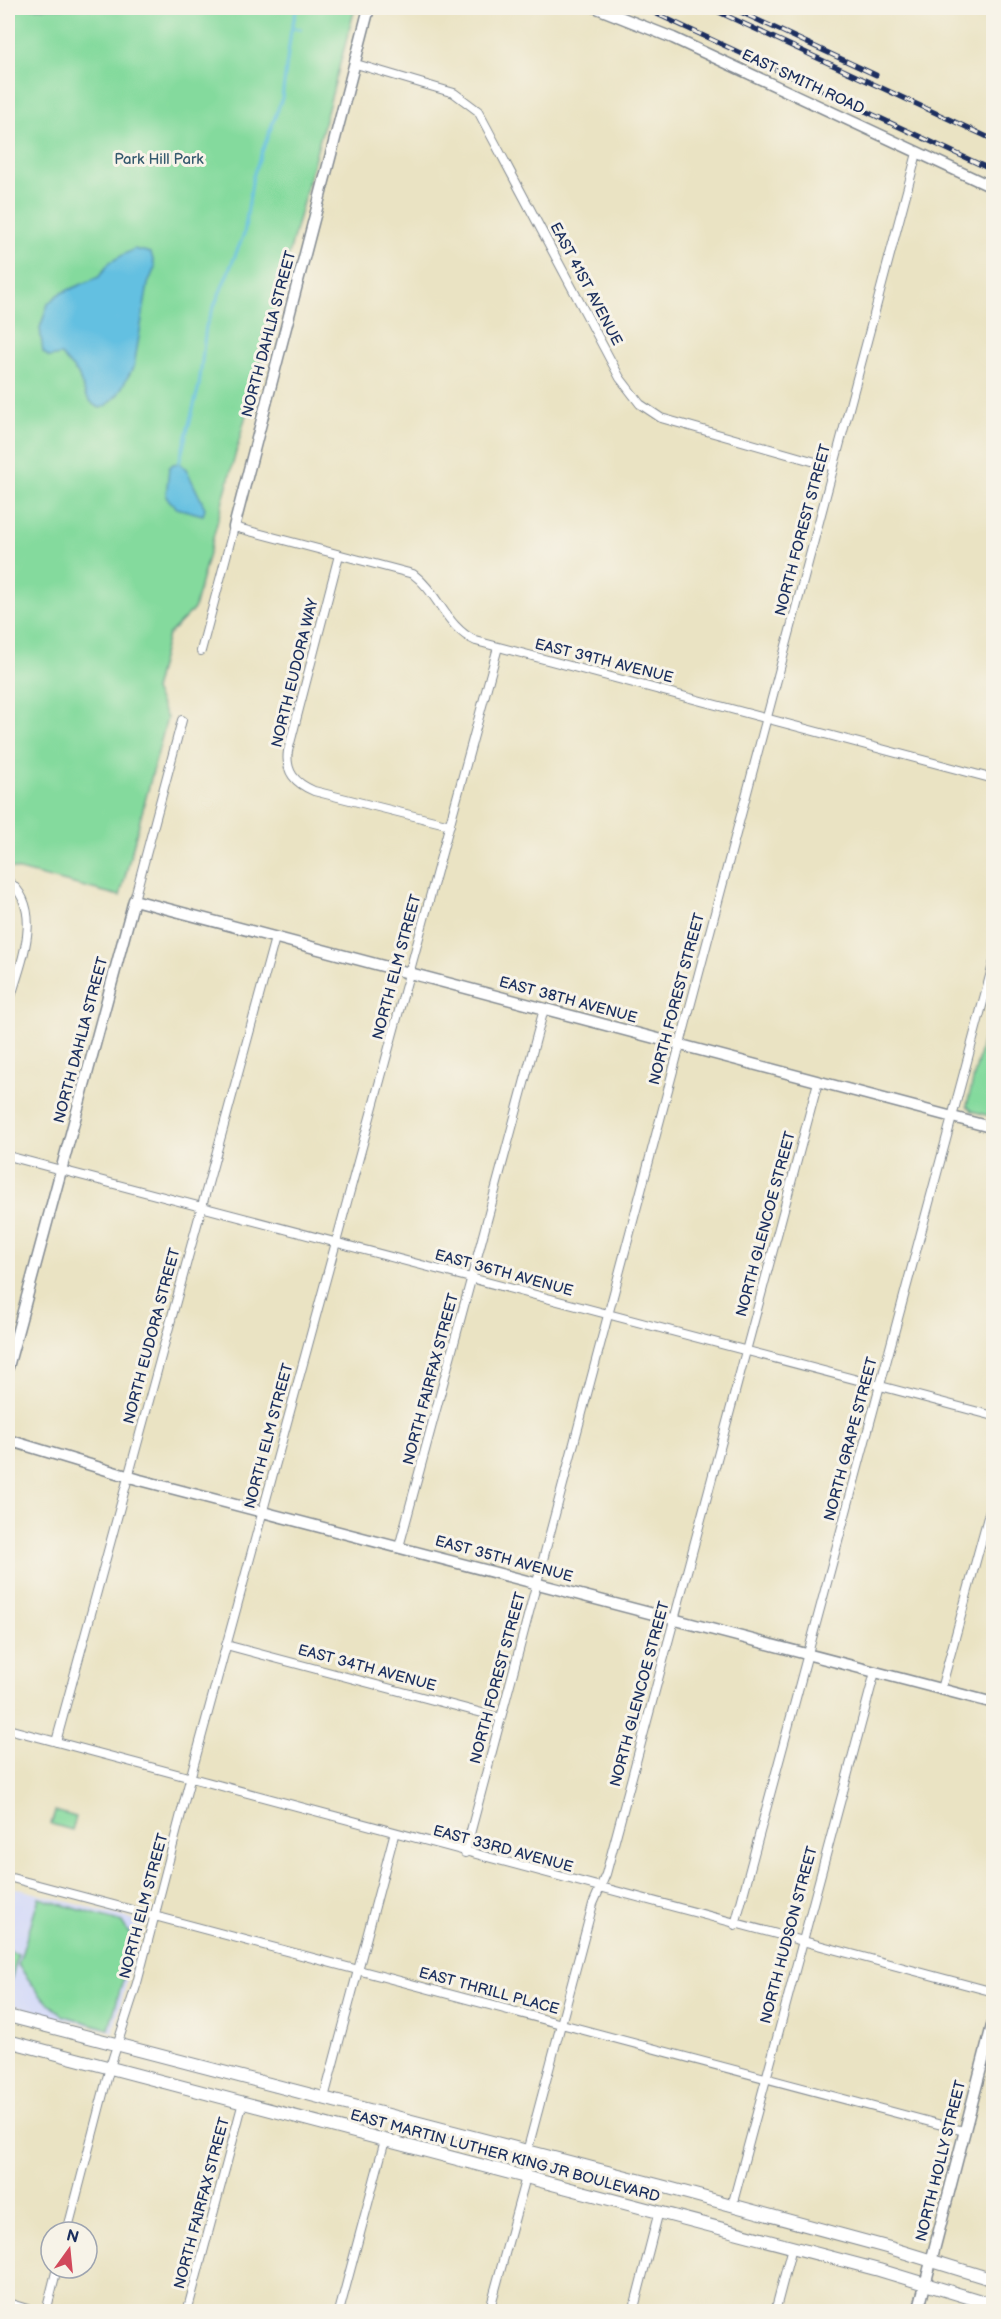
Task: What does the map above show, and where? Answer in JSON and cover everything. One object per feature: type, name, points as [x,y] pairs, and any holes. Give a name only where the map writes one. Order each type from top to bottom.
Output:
[{"type":"main road","name":"EAST MARTIN LUTHER KING JR BOULEVARD","points":[[8,2016],[732,2206],[993,2280]]},
{"type":"main road","name":"EAST MARTIN LUTHER KING JR BOULEVARD","points":[[8,2041],[659,2211],[993,2305]]},
{"type":"street","name":"NORTH DAHLIA STREET","points":[[201,651],[371,8]]},
{"type":"street","name":"EAST SMITH ROAD","points":[[597,8],[673,38],[993,188]]},
{"type":"street","name":"EAST 41ST AVENUE","points":[[356,64],[454,93],[478,111],[620,378],[639,404],[654,415],[676,424],[833,467]]},
{"type":"street","name":"NORTH FOREST STREET","points":[[465,1853],[916,153]]},
{"type":"street","name":"EAST 39TH AVENUE","points":[[234,527],[413,574],[430,588],[467,637],[993,779]]},
{"type":"street","name":"NORTH EUDORA WAY","points":[[339,555],[288,751],[288,769],[297,782],[314,791],[450,825]]},
{"type":"street","name":"NORTH ELM STREET","points":[[70,2220],[110,2067],[119,2045],[155,1916],[226,1645],[498,647]]},
{"type":"street","name":"NORTH DAHLIA STREET","points":[[8,1367],[182,720]]},
{"type":"street","points":[[8,881],[23,897],[29,917],[8,1006]]},
{"type":"street","name":"EAST 38TH AVENUE","points":[[134,900],[993,1128]]},
{"type":"street","name":"NORTH EUDORA STREET","points":[[56,1742],[275,938]]},
{"type":"street","name":"NORTH GRAPE STREET","points":[[735,1925],[993,961]]},
{"type":"street","name":"NORTH FAIRFAX STREET","points":[[399,1547],[544,1009]]},
{"type":"street","name":"NORTH GLENCOE STREET","points":[[489,2312],[526,2177],[526,2152],[599,1889],[606,1874],[818,1082]]},
{"type":"street","name":"EAST 36TH AVENUE","points":[[8,1156],[993,1416]]},
{"type":"street","name":"EAST 35TH AVENUE","points":[[8,1440],[128,1476],[262,1512],[993,1703]]},
{"type":"street","points":[[941,1689],[993,1495]]},
{"type":"street","name":"EAST 34TH AVENUE","points":[[226,1645],[501,1718]]},
{"type":"street","name":"NORTH HUDSON STREET","points":[[732,2206],[875,1672]]},
{"type":"street","name":"EAST 33RD AVENUE","points":[[8,1729],[599,1889],[993,1992]]},
{"type":"street","points":[[324,2098],[394,1834]]},
{"type":"street","name":"EAST THRILL PLACE","points":[[8,1877],[964,2131]]},
{"type":"street","name":"NORTH HOLLY STREET","points":[[918,2312],[993,2018]]},
{"type":"street","name":"NORTH FAIRFAX STREET","points":[[187,2312],[243,2102]]},
{"type":"street","points":[[339,2312],[385,2140]]},
{"type":"street","points":[[633,2312],[659,2211]]},
{"type":"street","points":[[775,2312],[792,2247]]},
{"type":"street","points":[[46,2312],[54,2280]]},
{"type":"street","points":[[8,2303],[37,2312]]},
{"type":"shaded area","points":[[8,1886],[143,1922],[113,2032],[8,2004]]},
{"type":"green space","name":"Park Hill Park","points":[[8,8],[355,8],[194,609],[168,635],[154,690],[167,718],[120,896],[8,867]]},
{"type":"green space","points":[[993,998],[993,1117],[972,1111],[967,1105]]},
{"type":"green space","points":[[55,1811],[76,1817],[72,1830],[51,1824]]},
{"type":"green space","points":[[39,1898],[122,1922],[130,1935],[129,1959],[109,2029],[62,2015],[40,1995],[18,1965]]},
{"type":"green space","points":[[8,1951],[18,1954],[8,1992]]},
{"type":"water","points":[[134,249],[151,253],[155,267],[148,284],[134,366],[118,394],[106,406],[100,408],[86,396],[78,374],[61,355],[49,357],[43,352],[40,328],[48,304],[59,294],[99,277],[110,262]]},
{"type":"water","points":[[180,463],[186,469],[205,508],[203,515],[177,508],[166,497],[169,468],[173,464]]},
{"type":"waterway","points":[[179,463],[199,386],[206,326],[244,234],[253,176],[282,98],[291,31],[297,8]]},
{"type":"waterway","points":[[292,28],[301,29]]},
{"type":"railway","points":[[644,8],[994,171]]},
{"type":"railway","points":[[710,8],[994,140]]},
{"type":"railway","points":[[732,8],[876,75]]}]
